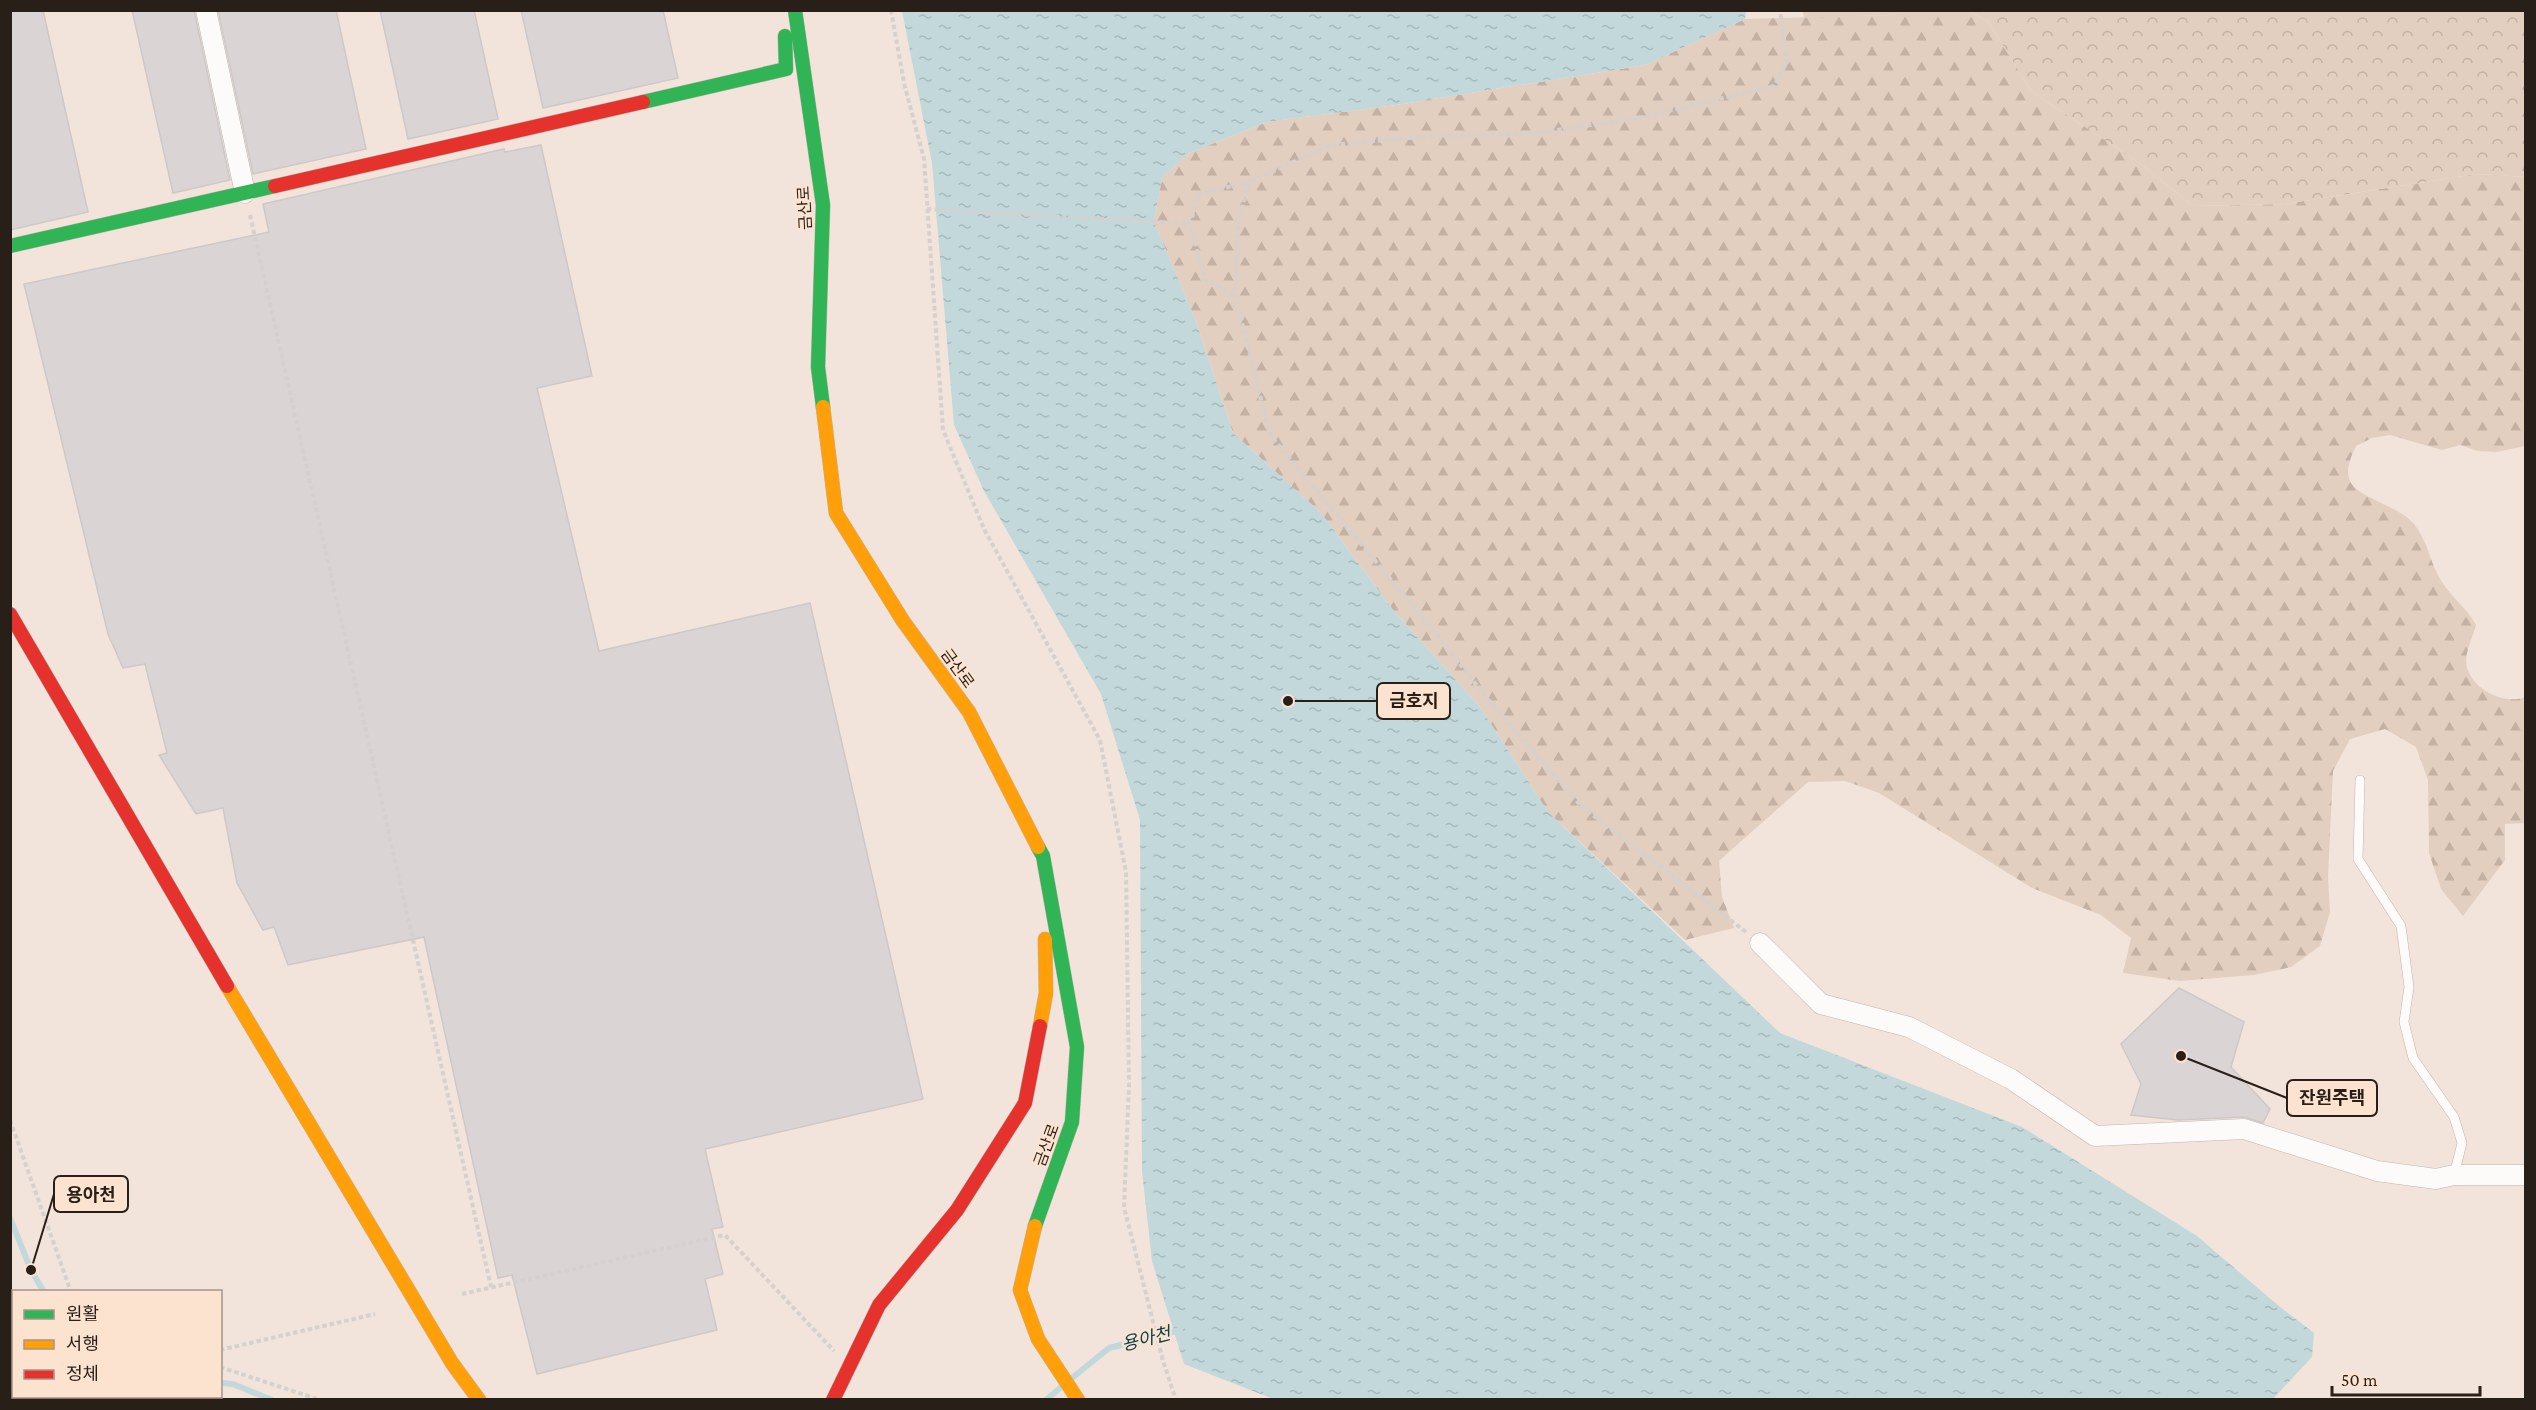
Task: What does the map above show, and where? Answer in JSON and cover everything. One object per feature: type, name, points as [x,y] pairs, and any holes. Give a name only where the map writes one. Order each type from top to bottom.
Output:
[{"type":"street","points":[[206,10],[245,193]]},
{"type":"street","points":[[10,246],[786,69],[783,10]]},
{"type":"street","name":"금산로","points":[[795,10],[823,205],[818,367],[836,513],[903,621],[969,712],[1043,856],[1077,1047],[1072,1122],[1034,1230],[1020,1290],[1038,1339],[1078,1400]]},
{"type":"street","points":[[10,614],[118,804],[259,1041],[452,1363],[479,1400]]},
{"type":"street","points":[[833,1400],[879,1305],[957,1210],[1025,1104],[1046,993],[1043,856]]},
{"type":"street","points":[[1760,942],[1821,1004],[1909,1027],[2011,1079],[2095,1136],[2244,1129],[2378,1171],[2436,1179],[2454,1175],[2526,1175]]},
{"type":"lane","points":[[2360,780],[2358,858],[2401,926],[2409,987],[2404,1022],[2413,1058],[2454,1117],[2460,1134],[2462,1143],[2454,1175]]},
{"type":"path","points":[[891,10],[904,83],[924,159],[943,430],[984,529],[1100,740],[1126,872],[1130,1086],[1124,1207],[1163,1361],[1176,1400]]},
{"type":"path","points":[[1234,295],[1205,279],[1190,224],[1199,194],[1249,182],[1331,145],[1420,137],[1530,134],[1639,118],[1774,86],[1787,62],[1780,10]]},
{"type":"path","points":[[1249,182],[1238,225],[1234,295],[1270,435],[1439,637],[1485,696],[1581,806],[1760,942]]},
{"type":"path","points":[[245,193],[491,1287]]},
{"type":"path","points":[[927,209],[1190,224]]},
{"type":"path","points":[[10,1120],[70,1290]]},
{"type":"path","points":[[462,1294],[726,1235],[848,1366]]},
{"type":"path","points":[[222,1350],[375,1314]]},
{"type":"path","points":[[222,1368],[320,1400]]},
{"type":"green space","points":[[1803,10],[1929,11],[1804,18]]},
{"type":"green space","points":[[1929,10],[1968,11],[1988,21],[2031,91],[2141,164],[2193,206],[2285,204],[2476,174],[2525,177],[2525,446],[2496,452],[2478,451],[2460,445],[2442,450],[2390,435],[2372,438],[2356,446],[2348,468],[2350,481],[2354,487],[2405,516],[2417,528],[2442,582],[2476,625],[2466,661],[2473,679],[2479,686],[2497,696],[2507,699],[2525,697],[2525,823],[2505,824],[2505,860],[2463,916],[2441,889],[2429,853],[2428,780],[2416,747],[2385,729],[2350,739],[2333,771],[2328,877],[2330,912],[2320,946],[2291,967],[2254,975],[2180,981],[2123,973],[2131,938],[2101,915],[2032,888],[1879,793],[1845,781],[1808,782],[1719,861],[1722,897],[1734,928],[1685,940],[1548,812],[1480,707],[1393,610],[1321,513],[1233,433],[1194,316],[1154,222],[1162,178],[1189,153],[1267,122],[1396,105],[1645,65],[1745,19],[1889,15]]},
{"type":"green space","points":[[1968,11],[2525,11],[2525,177],[2476,174],[2285,204],[2193,206],[2141,164],[2031,91],[1988,21]]},
{"type":"water","points":[[902,11],[1746,11],[1745,19],[1645,65],[1396,105],[1267,122],[1189,153],[1162,178],[1154,222],[1194,316],[1233,433],[1321,513],[1393,610],[1480,707],[1548,812],[1780,1033],[2022,1127],[2197,1236],[2314,1333],[2312,1357],[2273,1399],[1276,1400],[1184,1364],[1152,1261],[1142,1171],[1140,820],[1101,694],[984,491],[954,425],[932,163]]},
{"type":"building","points":[[10,10],[43,10],[88,212],[10,230]]},
{"type":"building","points":[[132,10],[194,10],[230,180],[173,193]]},
{"type":"building","points":[[218,10],[336,10],[366,149],[253,174]]},
{"type":"building","points":[[380,10],[474,10],[498,119],[408,139]]},
{"type":"building","points":[[521,10],[663,10],[678,78],[543,108]]},
{"type":"building","points":[[541,145],[592,376],[537,388],[599,651],[810,603],[923,1099],[705,1149],[723,1227],[712,1229],[723,1274],[705,1279],[717,1330],[537,1374],[512,1275],[498,1278],[424,937],[288,965],[274,927],[263,930],[237,883],[223,808],[196,814],[159,755],[167,753],[145,664],[123,668],[108,634],[24,284],[269,232],[263,204],[504,149],[505,152]]},
{"type":"building","points":[[2179,988],[2244,1022],[2231,1067],[2270,1109],[2263,1123],[2244,1117],[2178,1120],[2131,1115],[2141,1084],[2121,1044]]},
{"type":"waterway","name":"용아천","points":[[10,1218],[31,1270],[43,1290]]},
{"type":"waterway","name":"용아천","points":[[1072,1378],[1109,1348],[1180,1330]]},
{"type":"waterway","name":"용아천","points":[[222,1383],[233,1384],[272,1400]]},
{"type":"waterway","name":"용아천","points":[[1046,1400],[1061,1387]]},
{"type":"traffic: fast","points":[[795,10],[823,205],[818,367],[823,407]]},
{"type":"traffic: fast","points":[[643,102],[786,69],[785,36]]},
{"type":"traffic: fast","points":[[10,246],[275,186]]},
{"type":"traffic: fast","points":[[1035,1226],[1072,1122],[1077,1047],[1043,856],[1038,847]]},
{"type":"traffic: slow","points":[[823,407],[836,513],[903,621],[969,712],[1038,847]]},
{"type":"traffic: slow","points":[[1040,1026],[1046,993],[1045,939]]},
{"type":"traffic: slow","points":[[227,986],[452,1363],[479,1400]]},
{"type":"traffic: slow","points":[[1035,1226],[1020,1290],[1038,1339],[1078,1400]]},
{"type":"traffic: jam","points":[[275,186],[643,102]]},
{"type":"traffic: jam","points":[[10,614],[227,986]]},
{"type":"traffic: jam","points":[[833,1400],[879,1305],[957,1210],[1025,1103],[1040,1026]]},
{"type":"place","name":"금호지","points":[[1288,701]]},
{"type":"place","name":"잔원주택","points":[[2181,1056]]},
{"type":"place","name":"용아천","points":[[31,1270]]}]
